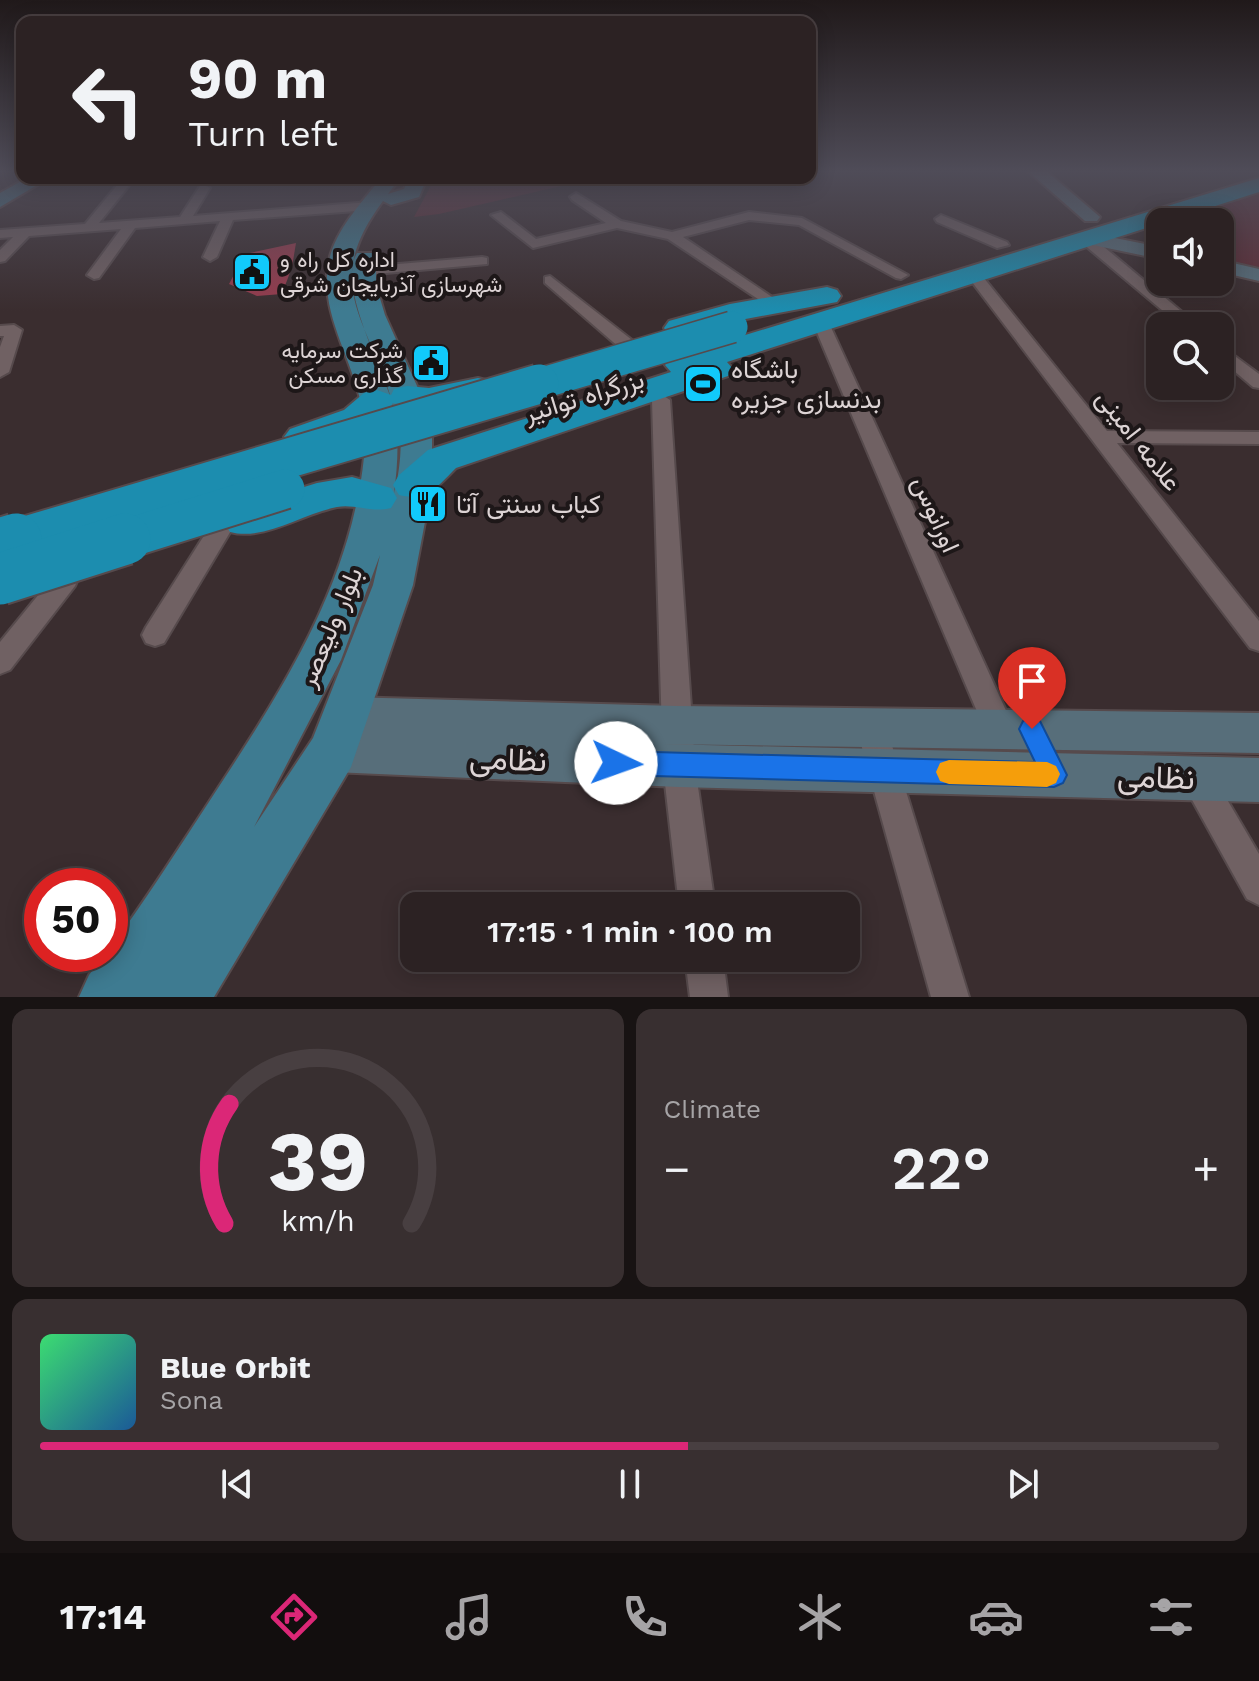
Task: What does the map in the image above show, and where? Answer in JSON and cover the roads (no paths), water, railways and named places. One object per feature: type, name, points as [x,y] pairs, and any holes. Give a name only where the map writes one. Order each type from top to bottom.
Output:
[{"type":"highway","name":"بزرگراه توانیر","points":[[0,579],[682,365],[820,315],[974,275],[1126,218]]},
{"type":"highway","name":"بزرگراه توانیر","points":[[0,544],[732,327],[820,315],[901,275],[1002,245],[1121,229],[1157,218]]},
{"type":"highway","points":[[0,525],[298,438],[357,418],[392,399],[457,395],[730,313],[773,304],[820,315]]},
{"type":"highway","points":[[0,600],[317,497],[352,491],[395,492],[442,459],[486,442],[730,365],[820,315]]},
{"type":"highway","points":[[457,395],[447,409],[450,423],[463,436],[486,442]]},
{"type":"highway","points":[[298,438],[319,446],[330,459],[330,477],[317,497]]},
{"type":"main road","name":"بلوار ولیعصر","points":[[111,997],[140,962],[292,713],[395,492],[416,432],[392,399],[347,320],[339,273],[342,254],[365,218]]},
{"type":"main road","name":"بلوار ولیعصر","points":[[377,218],[366,249],[363,271],[392,399]]},
{"type":"main road","points":[[1077,218],[1090,232],[1146,248]]},
{"type":"main road","points":[[1121,229],[1146,244]]},
{"type":"main road","points":[[1234,269],[1259,275]]},
{"type":"main road","name":"بلوار ولیعصر","points":[[178,997],[340,734],[393,585],[395,492]]},
{"type":"main road","name":"نظامی","points":[[678,746],[871,726],[1259,733]]},
{"type":"main road","points":[[1015,728],[1054,775]]},
{"type":"main road","name":"نظامی","points":[[340,734],[678,746],[883,770],[1259,780]]},
{"type":"street","points":[[89,227],[97,218]]},
{"type":"street","points":[[0,234],[217,218]]},
{"type":"street","points":[[210,257],[228,218]]},
{"type":"street","points":[[500,218],[533,244],[617,224]]},
{"type":"street","points":[[607,218],[617,224],[672,236],[773,304]]},
{"type":"street","points":[[672,236],[743,218]]},
{"type":"street","points":[[762,218],[802,222],[901,275]]},
{"type":"street","points":[[941,219],[1002,245]]},
{"type":"street","points":[[94,275],[131,224]]},
{"type":"street","points":[[0,258],[25,232]]},
{"type":"street","points":[[1090,232],[1176,312]]},
{"type":"street","points":[[363,271],[482,261]]},
{"type":"street","name":"علامه امینی","points":[[974,275],[1259,640]]},
{"type":"street","points":[[550,280],[626,344]]},
{"type":"street","name":"اورانوس","points":[[820,315],[1015,728]]},
{"type":"street","points":[[0,372],[6,330]]},
{"type":"street","points":[[1234,362],[1259,383]]},
{"type":"street","points":[[661,400],[678,746],[695,892]]},
{"type":"street","points":[[1102,437],[1259,438]]},
{"type":"street","points":[[155,635],[220,529]]},
{"type":"street","points":[[0,662],[66,579]]},
{"type":"street","points":[[871,726],[950,997]]},
{"type":"street","points":[[1197,778],[1258,884]]},
{"type":"street","points":[[706,972],[709,997]]},
{"type":"place","name":"اداره کل راه و شهرسازی آذربایجان شرقی","points":[[252,272]]},
{"type":"place","name":"شرکت سرمایه گذاری مسکن","points":[[431,363]]},
{"type":"place","name":"باشگاه بدنسازی جزیره","points":[[703,384]]},
{"type":"place","name":"کباب سنتی آتا","points":[[428,504]]}]
